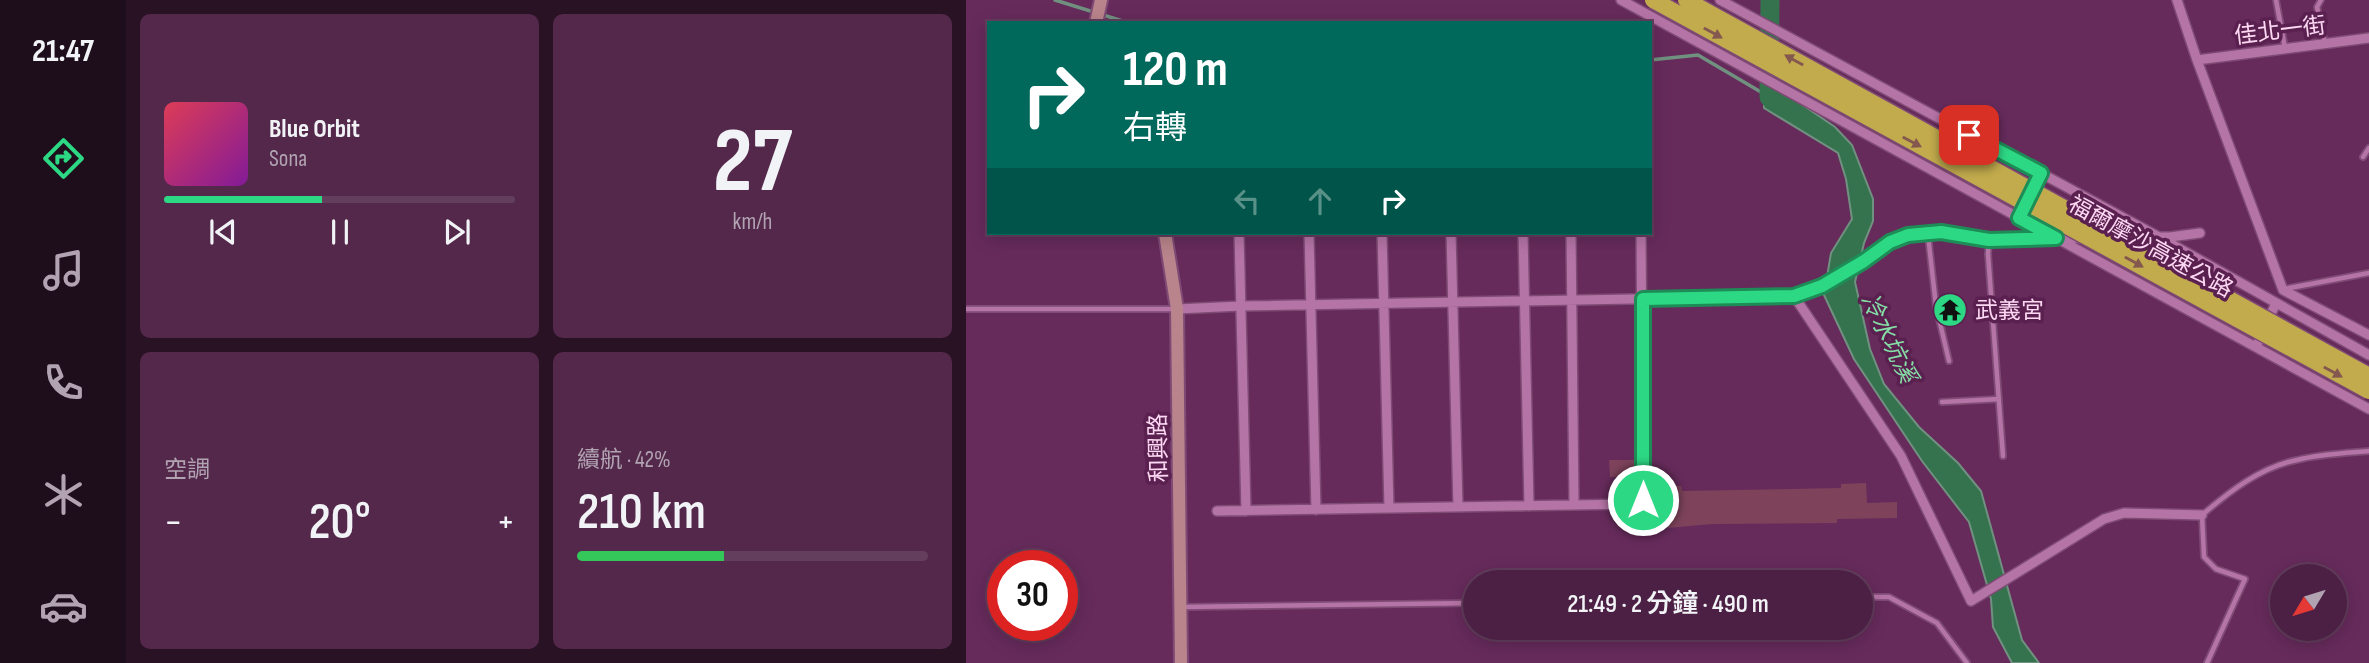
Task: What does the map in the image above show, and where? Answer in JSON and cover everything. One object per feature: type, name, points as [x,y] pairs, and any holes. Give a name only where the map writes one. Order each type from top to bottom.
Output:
[{"type":"highway","name":"福爾摩沙高速公路","points":[[1653,0],[2369,391]]},
{"type":"highway","name":"福爾摩沙高速公路","points":[[1686,0],[2369,376]]},
{"type":"street","points":[[1621,0],[2369,409]]},
{"type":"street","points":[[1720,0],[2159,237],[2369,355]]},
{"type":"street","points":[[2177,0],[2283,290],[2369,335]]},
{"type":"street","name":"佳北一街","points":[[2197,60],[2369,38]]},
{"type":"street","points":[[1806,101],[1826,58]]},
{"type":"street","points":[[2019,218],[2041,173]]},
{"type":"street","points":[[1177,309],[1794,296],[1822,286],[1890,242],[1908,235],[1941,232],[1989,240],[2159,237],[2200,233]]},
{"type":"street","name":"和興路","points":[[1165,235],[1177,309],[1181,663]]},
{"type":"street","points":[[1240,235],[1246,511]]},
{"type":"street","points":[[1309,235],[1316,510]]},
{"type":"street","points":[[1382,235],[1389,508]]},
{"type":"street","points":[[1451,235],[1458,507]]},
{"type":"street","points":[[1523,235],[1529,506]]},
{"type":"street","points":[[1571,235],[1574,505]]},
{"type":"street","points":[[1217,511],[1635,504],[1643,500],[1641,235]]},
{"type":"street","points":[[1794,296],[1901,456],[1971,601],[2104,519],[2124,513],[2202,515]]},
{"type":"street","points":[[2256,348],[2276,303]]},
{"type":"lane","points":[[2276,0],[2285,49]]},
{"type":"lane","points":[[2321,0],[2317,7],[2326,43]]},
{"type":"lane","points":[[2363,157],[2369,148]]},
{"type":"lane","points":[[1928,233],[1936,306],[1949,361]]},
{"type":"lane","points":[[1989,240],[2003,456]]},
{"type":"lane","points":[[2283,290],[2369,273]]},
{"type":"lane","points":[[966,309],[1177,309]]},
{"type":"lane","points":[[1942,402],[1999,399]]},
{"type":"lane","points":[[2207,663],[2245,579],[2216,569],[2204,557],[2202,515],[2227,493],[2262,473],[2296,460],[2369,450]]},
{"type":"lane","points":[[1873,597],[1889,597],[1937,623],[1967,663]]},
{"type":"lane","points":[[1181,607],[1463,603]]},
{"type":"shaded area","points":[[1765,84],[1779,89],[1835,127],[1852,145],[1873,199],[1873,221],[1864,243],[1855,282],[1870,349],[1884,384],[1919,427],[1958,463],[1981,491],[2022,640],[2039,663],[2012,663],[1993,627],[1991,599],[1969,522],[1922,461],[1854,359],[1824,295],[1831,253],[1852,219],[1846,179],[1838,153],[1764,108]]},
{"type":"building","points":[[1609,460],[1636,460],[1636,476],[1610,477]]},
{"type":"building","points":[[1866,483],[1867,503],[1897,502],[1897,518],[1837,519],[1837,523],[1711,524],[1668,528],[1668,509],[1663,509],[1662,486],[1681,486],[1682,491],[1841,488],[1841,484]]},
{"type":"waterway","points":[[1055,0],[1123,21]]},
{"type":"waterway","name":"冷水坑溪","points":[[1770,0],[1771,99]]},
{"type":"waterway","points":[[1652,60],[1698,55],[1766,95]]},
{"type":"place","name":"武義宮","points":[[1950,310]]},
{"type":"route","points":[[1643,500],[1643,299],[1794,296],[1822,286],[1890,242],[1908,235],[1941,232],[1989,240],[2056,238],[2019,218],[2041,173],[1969,135]]}]
